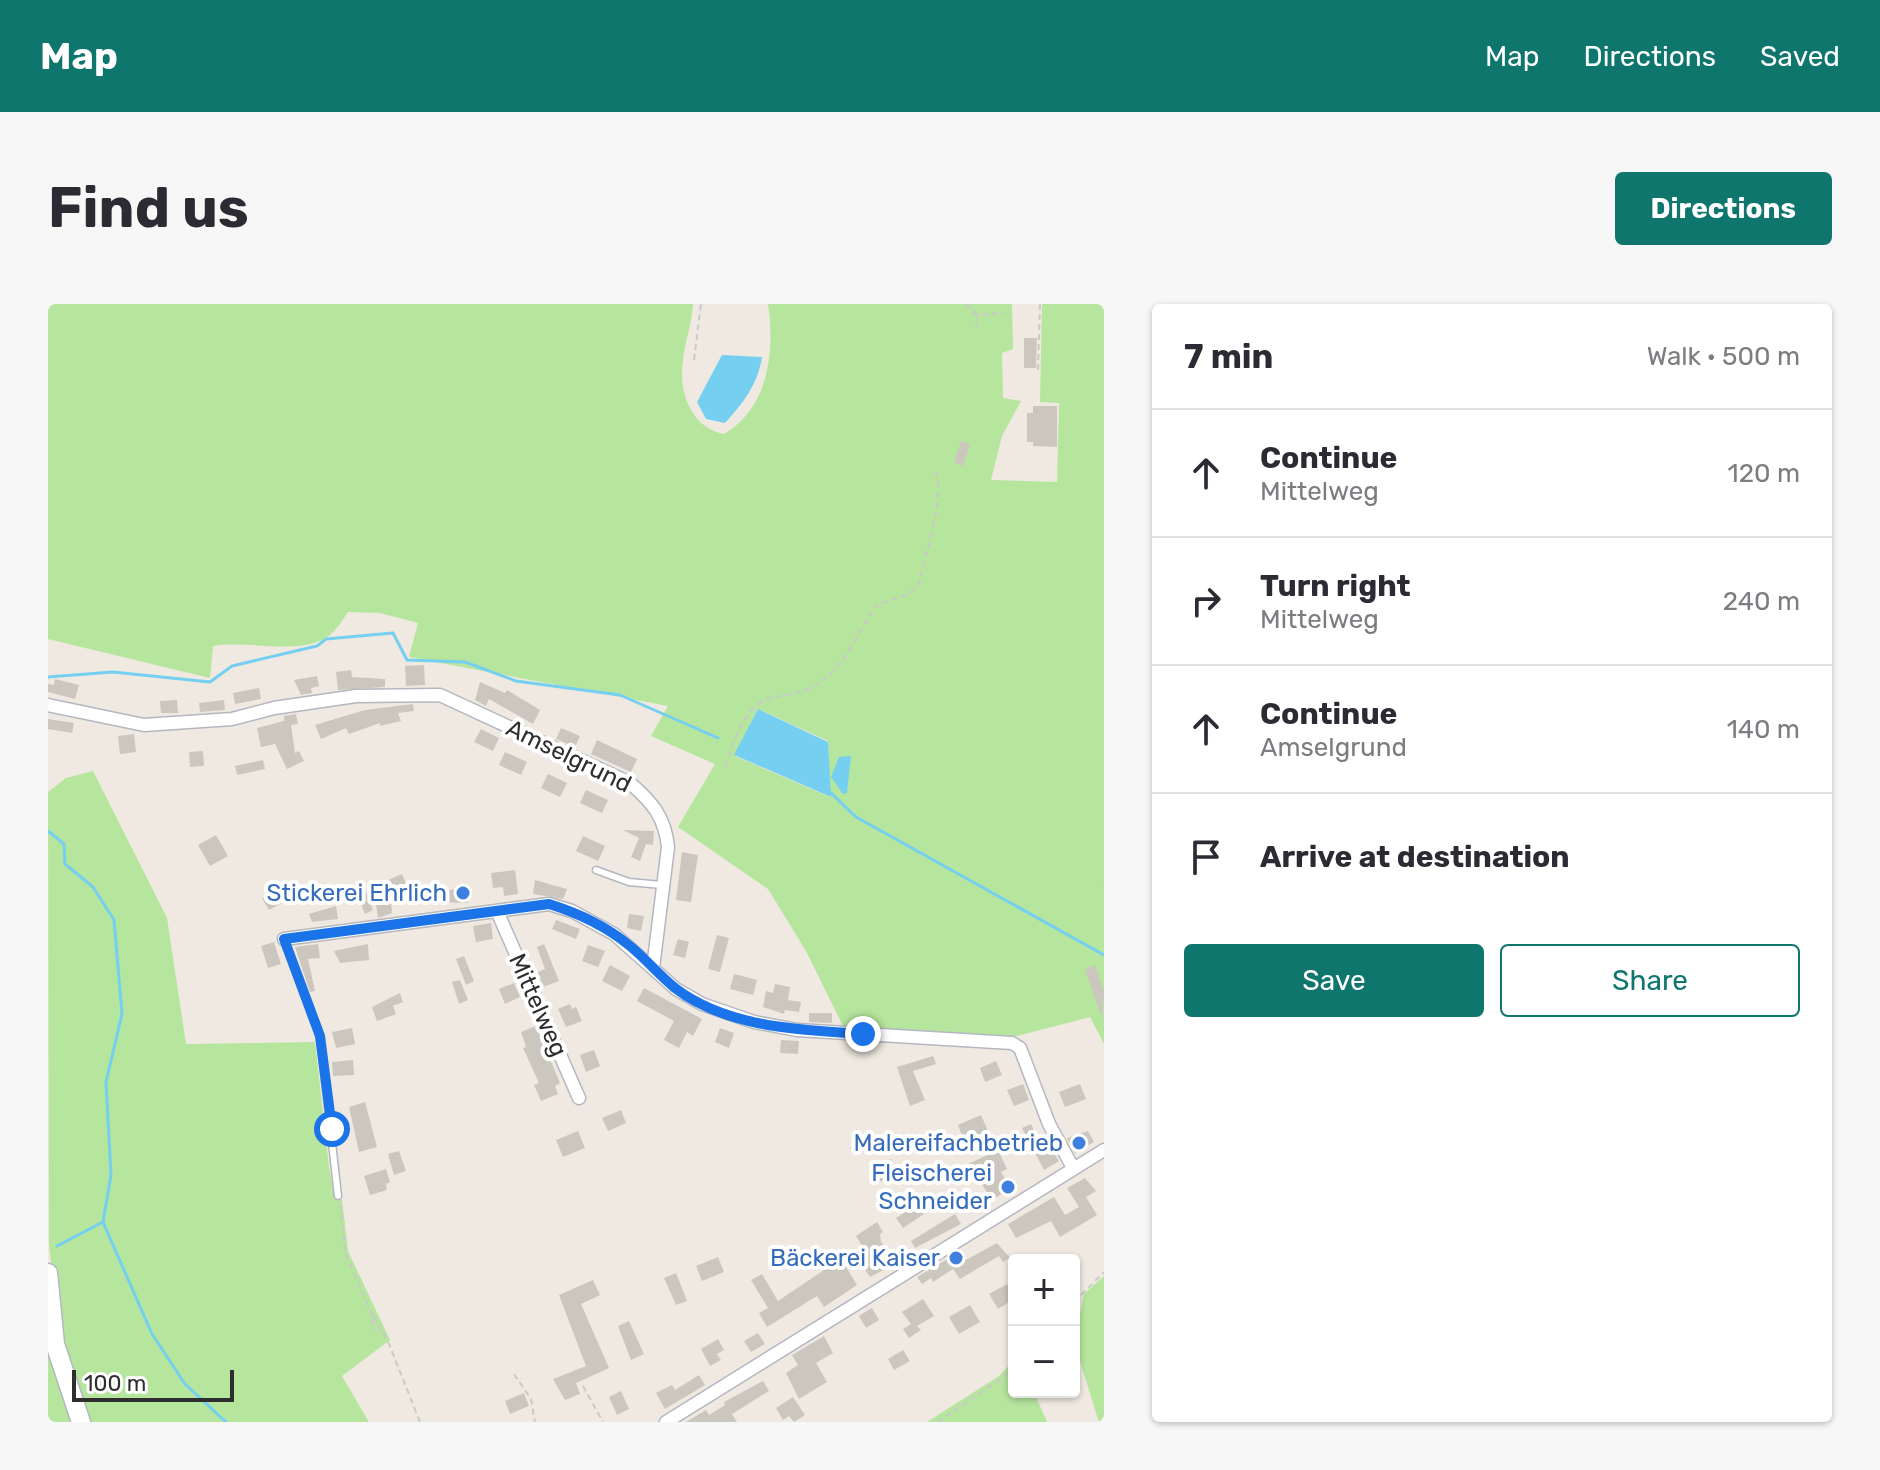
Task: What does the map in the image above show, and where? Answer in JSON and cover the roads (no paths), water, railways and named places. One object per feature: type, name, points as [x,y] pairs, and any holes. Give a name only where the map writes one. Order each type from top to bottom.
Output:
[{"type":"main road","points":[[48,1273],[55,1344],[81,1422]]},
{"type":"street","name":"Amselgrund","points":[[48,705],[144,725],[232,719],[274,708],[356,696],[440,695],[630,783],[649,799],[667,829],[668,847],[653,968]]},
{"type":"street","points":[[284,939],[538,903],[572,911],[614,934],[676,989],[702,1004],[754,1022],[797,1030],[1012,1043],[1020,1048],[1049,1124],[1072,1166]]},
{"type":"street","name":"Mittelweg","points":[[497,911],[579,1098]]},
{"type":"street","points":[[666,1422],[1072,1166],[1104,1150]]},
{"type":"lane","points":[[596,870],[629,882],[663,885]]},
{"type":"lane","points":[[284,939],[320,1036],[338,1196]]},
{"type":"water","points":[[722,355],[762,357],[749,393],[725,423],[706,419],[697,402]]},
{"type":"water","points":[[758,709],[828,742],[831,797],[734,755]]},
{"type":"water","points":[[851,756],[847,793],[843,794],[831,777],[839,757]]},
{"type":"waterway","points":[[48,677],[113,672],[210,682],[232,666],[317,646],[326,639],[393,633],[407,660],[465,662],[516,681],[620,695],[718,738]]},
{"type":"waterway","points":[[830,792],[856,817],[1104,955]]},
{"type":"waterway","points":[[48,831],[64,844],[65,864],[93,887],[114,920],[122,1014],[106,1082],[111,1175],[103,1222],[152,1334],[185,1384],[226,1422]]},
{"type":"waterway","points":[[57,1246],[103,1222]]},
{"type":"place","name":"Stickerei Ehrlich","points":[[463,893]]},
{"type":"place","name":"Malereifachbetrieb","points":[[1079,1143]]},
{"type":"place","name":"Fleischerei Schneider","points":[[1008,1187]]},
{"type":"place","name":"Bäckerei Kaiser","points":[[956,1258]]}]
